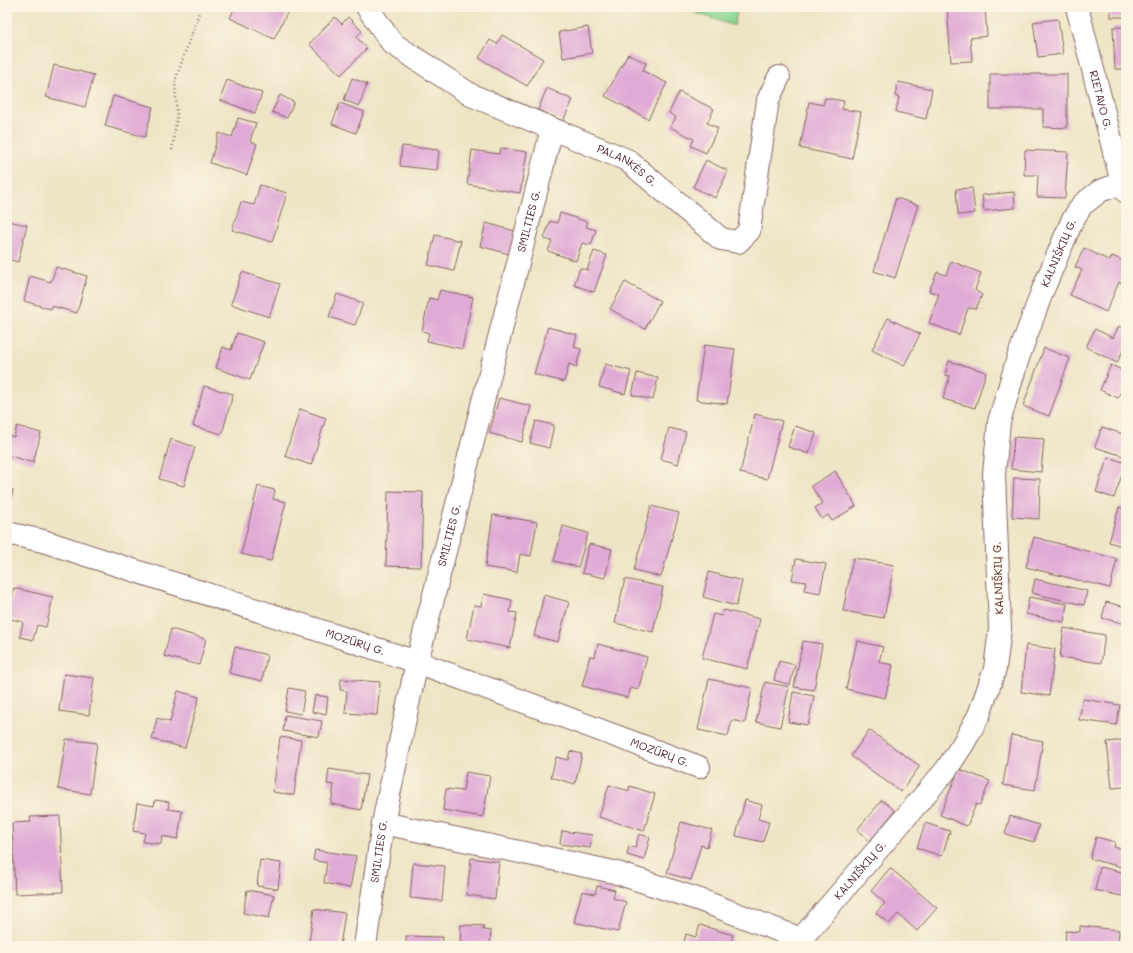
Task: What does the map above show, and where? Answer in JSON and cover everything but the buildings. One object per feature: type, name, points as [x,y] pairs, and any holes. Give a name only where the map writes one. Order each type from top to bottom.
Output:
[{"type":"street","name":"PALANKĖS G.","points":[[367,7],[392,43],[470,95],[627,160],[721,239],[738,242],[748,231],[768,100],[779,77]]},
{"type":"street","name":"RIETAVO G.","points":[[1077,7],[1124,187]]},
{"type":"street","name":"SMILTIES G.","points":[[365,946],[383,823],[417,662],[552,129]]},
{"type":"street","name":"KALNIŠKIŲ G.","points":[[798,943],[946,770],[963,744],[983,706],[995,669],[1000,629],[994,474],[999,422],[1018,358],[1042,292],[1072,221],[1082,205],[1100,191],[1124,187]]},
{"type":"street","name":"MOZŪRŲ G.","points":[[7,532],[43,541],[417,662],[699,767]]},
{"type":"street","points":[[383,823],[614,872],[700,900],[798,943]]},
{"type":"path","points":[[172,150],[177,116],[175,81],[199,13]]},
{"type":"green space","points":[[680,7],[738,7],[734,26]]}]
